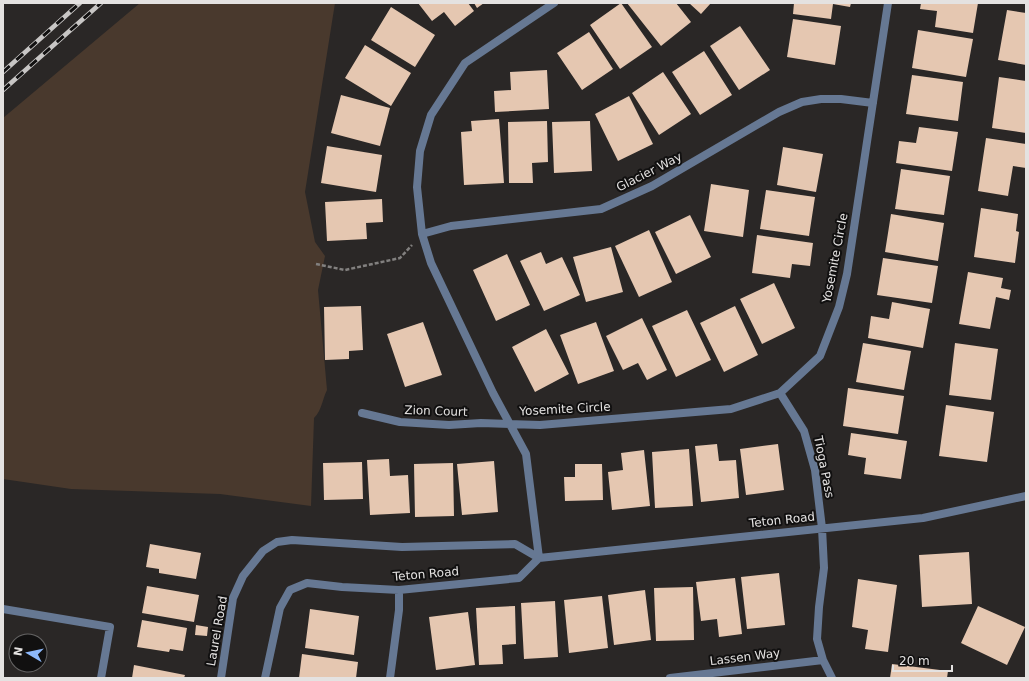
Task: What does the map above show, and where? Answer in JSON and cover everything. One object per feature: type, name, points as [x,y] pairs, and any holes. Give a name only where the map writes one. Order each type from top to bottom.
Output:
[{"type":"street","name":"Yosemite Circle","points":[[539,558],[526,454],[493,393],[431,263],[422,234],[417,187],[420,151],[431,115],[465,63],[554,3]]},
{"type":"street","name":"Yosemite Circle","points":[[510,424],[540,425],[730,409],[780,393],[820,356],[839,306],[847,274],[888,3]]},
{"type":"street","name":"Glacier Way","points":[[422,234],[451,226],[602,209],[652,186],[780,112],[802,102],[821,99],[841,99],[873,103]]},
{"type":"street","name":"Tioga Pass","points":[[780,393],[804,431],[815,470],[822,528],[824,568],[817,639],[823,660],[832,678]]},
{"type":"street","name":"Zion Court","points":[[362,413],[400,422],[449,425],[481,423],[510,424]]},
{"type":"street","name":"Teton Road","points":[[265,678],[280,608],[290,590],[308,583],[342,587],[399,590],[519,578],[539,558],[923,518],[1026,496]]},
{"type":"street","name":"Laurel Road","points":[[221,678],[233,598],[243,576],[264,551],[277,542],[292,540],[402,547],[516,544],[539,558]]},
{"type":"street","points":[[390,678],[399,610],[399,590]]},
{"type":"street","points":[[3,608],[110,627],[102,678]]},
{"type":"street","name":"Lassen Way","points":[[670,678],[823,660]]},
{"type":"path","points":[[316,264],[345,270],[400,258],[422,234]]},
{"type":"shaded area","points":[[140,3],[335,3],[305,192],[315,242],[325,256],[318,290],[327,390],[317,415],[314,418],[311,506],[220,494],[71,489],[3,479],[3,118]]},
{"type":"building","points":[[418,3],[468,3],[474,11],[455,26],[444,12],[432,21]]},
{"type":"building","points":[[474,3],[484,3],[477,8]]},
{"type":"building","points":[[621,3],[652,47],[620,69],[590,25]]},
{"type":"building","points":[[627,3],[676,3],[691,22],[661,46]]},
{"type":"building","points":[[689,3],[711,3],[701,14]]},
{"type":"building","points":[[794,3],[851,3],[850,7],[833,4],[831,19],[793,14]]},
{"type":"building","points":[[921,3],[978,3],[973,33],[935,27],[937,11],[920,9]]},
{"type":"building","points":[[391,7],[435,35],[415,67],[371,40]]},
{"type":"building","points":[[1007,10],[1026,13],[1026,65],[998,60]]},
{"type":"building","points":[[793,19],[841,26],[835,65],[787,57]]},
{"type":"building","points":[[740,26],[770,70],[739,90],[710,46]]},
{"type":"building","points":[[918,30],[973,39],[966,77],[912,68]]},
{"type":"building","points":[[589,32],[613,69],[582,90],[557,53]]},
{"type":"building","points":[[365,45],[411,73],[391,106],[345,78]]},
{"type":"building","points":[[704,51],[732,95],[700,115],[672,72]]},
{"type":"building","points":[[547,70],[549,109],[495,112],[494,91],[511,90],[510,72]]},
{"type":"building","points":[[663,72],[691,114],[659,135],[632,93]]},
{"type":"building","points":[[912,75],[963,82],[958,121],[906,114]]},
{"type":"building","points":[[999,77],[1026,81],[1026,133],[992,128]]},
{"type":"building","points":[[341,95],[390,108],[380,146],[331,133]]},
{"type":"building","points":[[629,96],[653,144],[618,161],[595,114]]},
{"type":"building","points":[[499,119],[504,183],[464,185],[461,132],[472,131],[471,121]]},
{"type":"building","points":[[547,121],[548,162],[532,163],[533,183],[509,183],[508,122]]},
{"type":"building","points":[[590,121],[592,171],[554,173],[552,122]]},
{"type":"building","points":[[919,127],[958,132],[952,171],[896,163],[899,141],[916,143]]},
{"type":"building","points":[[986,138],[1026,144],[1026,168],[1013,166],[1008,196],[978,191]]},
{"type":"building","points":[[327,146],[382,155],[376,192],[321,183]]},
{"type":"building","points":[[783,147],[823,154],[816,192],[777,185]]},
{"type":"building","points":[[901,169],[950,176],[944,215],[895,209]]},
{"type":"building","points":[[711,184],[749,190],[743,237],[704,231]]},
{"type":"building","points":[[766,190],[815,197],[809,236],[760,229]]},
{"type":"building","points":[[382,199],[383,222],[366,223],[367,239],[327,241],[325,202]]},
{"type":"building","points":[[981,208],[1018,214],[1016,231],[1019,232],[1015,263],[974,257]]},
{"type":"building","points":[[891,214],[944,223],[938,261],[885,252]]},
{"type":"building","points":[[690,215],[711,257],[676,274],[655,232]]},
{"type":"building","points":[[649,230],[672,282],[639,297],[615,246]]},
{"type":"building","points":[[757,235],[813,243],[810,266],[792,264],[790,278],[752,273]]},
{"type":"building","points":[[611,247],[623,292],[586,302],[573,257]]},
{"type":"building","points":[[541,252],[546,264],[562,257],[580,295],[544,311],[520,261]]},
{"type":"building","points":[[507,254],[530,305],[496,321],[473,270]]},
{"type":"building","points":[[883,258],[938,266],[932,303],[877,295]]},
{"type":"building","points":[[968,272],[1003,278],[1001,288],[1011,290],[1009,300],[996,297],[990,329],[959,324]]},
{"type":"building","points":[[774,283],[795,328],[762,344],[740,299]]},
{"type":"building","points":[[892,302],[930,309],[923,348],[868,338],[871,316],[889,319]]},
{"type":"building","points":[[361,306],[363,350],[349,351],[349,359],[325,360],[324,307]]},
{"type":"building","points":[[735,306],[758,355],[724,372],[700,323]]},
{"type":"building","points":[[687,310],[711,360],[676,377],[652,326]]},
{"type":"building","points":[[642,318],[667,370],[647,380],[638,363],[623,370],[606,336]]},
{"type":"building","points":[[423,322],[442,375],[405,387],[387,334]]},
{"type":"building","points":[[596,322],[614,371],[578,384],[560,335]]},
{"type":"building","points":[[546,329],[569,374],[535,392],[512,347]]},
{"type":"building","points":[[863,343],[911,351],[904,390],[856,382]]},
{"type":"building","points":[[955,343],[998,349],[991,400],[949,395]]},
{"type":"building","points":[[848,388],[904,396],[898,434],[843,426]]},
{"type":"building","points":[[946,405],[994,412],[987,462],[939,456]]},
{"type":"building","points":[[851,433],[907,441],[901,479],[864,474],[866,458],[848,455]]},
{"type":"building","points":[[717,444],[719,461],[736,460],[739,498],[701,502],[695,446]]},
{"type":"building","points":[[778,444],[784,490],[746,495],[740,449]]},
{"type":"building","points":[[689,449],[693,506],[655,508],[652,452]]},
{"type":"building","points":[[644,450],[650,506],[612,510],[608,472],[623,470],[621,453]]},
{"type":"building","points":[[389,459],[390,476],[408,475],[410,513],[370,515],[367,460]]},
{"type":"building","points":[[494,461],[498,512],[462,515],[457,464]]},
{"type":"building","points":[[362,462],[363,499],[324,500],[323,463]]},
{"type":"building","points":[[453,463],[454,516],[415,517],[414,464]]},
{"type":"building","points":[[575,464],[602,464],[603,500],[565,501],[564,477],[575,477]]},
{"type":"building","points":[[150,544],[201,553],[196,579],[159,573],[159,569],[146,567]]},
{"type":"building","points":[[969,552],[972,604],[922,607],[919,555]]},
{"type":"building","points":[[779,573],[785,625],[747,629],[741,577]]},
{"type":"building","points":[[735,578],[742,634],[719,637],[717,619],[701,621],[696,582]]},
{"type":"building","points":[[858,579],[897,585],[888,652],[865,649],[868,630],[852,627]]},
{"type":"building","points":[[147,586],[199,595],[194,622],[142,613]]},
{"type":"building","points":[[693,587],[694,640],[656,641],[654,588]]},
{"type":"building","points":[[645,590],[651,640],[614,645],[608,595]]},
{"type":"building","points":[[602,596],[608,648],[569,653],[564,600]]},
{"type":"building","points":[[555,601],[558,657],[524,659],[521,603]]},
{"type":"building","points":[[515,606],[516,644],[502,645],[503,664],[479,665],[476,608]]},
{"type":"building","points":[[978,606],[1025,627],[1007,665],[961,643]]},
{"type":"building","points":[[310,609],[359,616],[354,655],[305,648]]},
{"type":"building","points":[[468,612],[475,665],[436,670],[429,617]]},
{"type":"building","points":[[142,620],[187,628],[183,651],[170,649],[169,652],[137,647]]},
{"type":"building","points":[[196,625],[208,627],[207,636],[195,635]]},
{"type":"building","points":[[302,654],[358,662],[356,678],[299,678]]},
{"type":"building","points":[[892,664],[948,671],[947,678],[890,678]]},
{"type":"building","points":[[134,665],[185,675],[184,678],[132,678]]},
{"type":"railway","points":[[3,72],[80,3]]},
{"type":"railway","points":[[3,90],[101,3]]}]
